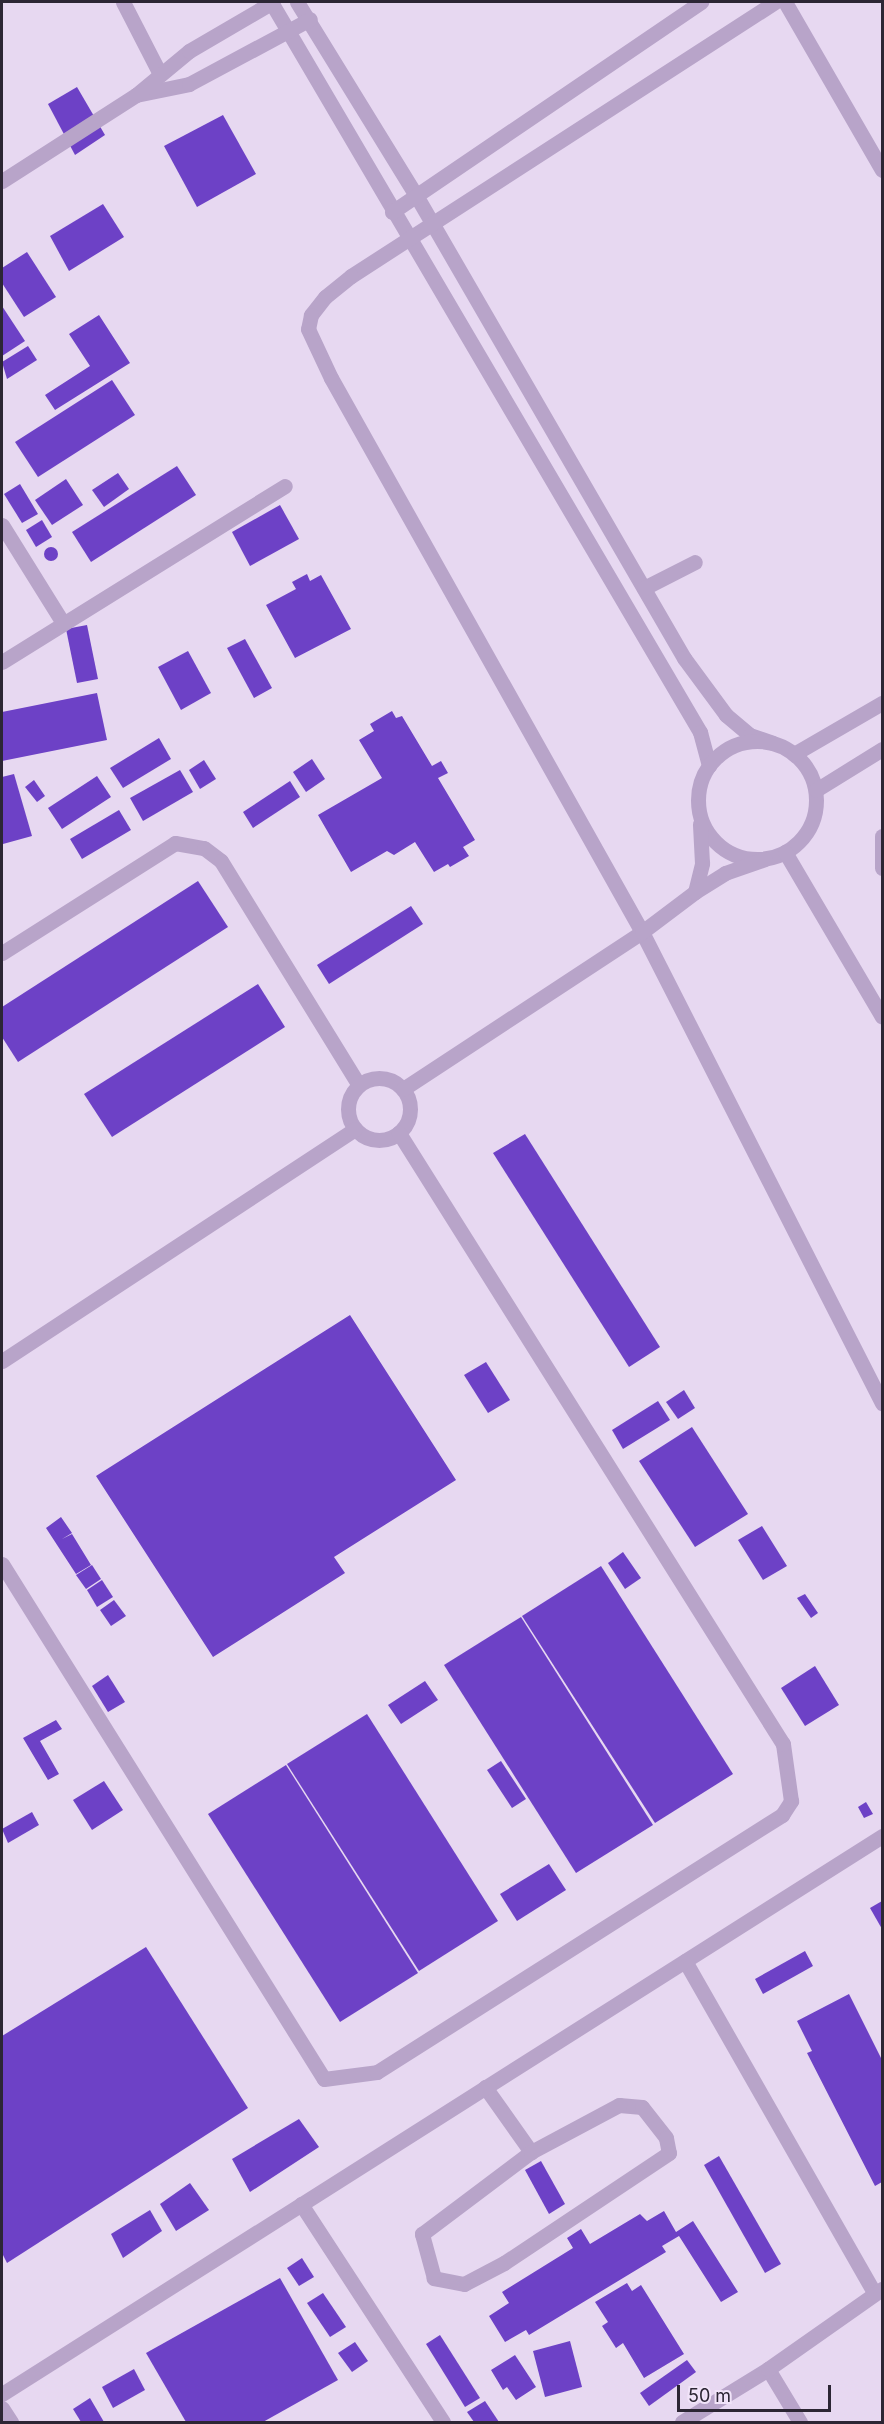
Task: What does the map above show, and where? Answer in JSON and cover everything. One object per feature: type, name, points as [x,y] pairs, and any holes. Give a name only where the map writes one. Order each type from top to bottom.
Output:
[{"type":"street","points":[[123,2],[159,72]]},
{"type":"street","points":[[2,181],[136,95],[159,72],[272,2],[286,32],[700,732],[709,766]]},
{"type":"street","points":[[297,2],[310,19],[417,197],[705,691],[740,728],[794,754],[808,770],[816,790],[816,811],[808,831],[785,852],[725,873],[695,892],[642,932],[403,1089]]},
{"type":"street","points":[[392,212],[701,2]]},
{"type":"street","points":[[775,2],[325,297],[311,315],[308,329],[331,378],[642,932],[882,1403]]},
{"type":"street","points":[[785,2],[882,170]]},
{"type":"street","points":[[136,95],[189,84],[310,19]]},
{"type":"street","points":[[2,662],[285,486]]},
{"type":"street","points":[[2,525],[63,624]]},
{"type":"street","points":[[644,588],[694,562]]},
{"type":"street","points":[[794,754],[882,704]]},
{"type":"street","points":[[695,892],[702,863],[698,795],[709,766],[734,746],[754,741],[773,743]]},
{"type":"street","points":[[816,790],[882,749]]},
{"type":"street","points":[[700,816],[709,835],[724,850],[744,858],[765,859]]},
{"type":"street","points":[[882,836],[882,868]]},
{"type":"street","points":[[2,953],[176,843],[204,848],[221,861],[359,1085]]},
{"type":"street","points":[[785,852],[882,1017]]},
{"type":"street","points":[[387,1079],[403,1089],[411,1107],[406,1126],[399,1133],[381,1141],[355,1129],[348,1111],[352,1092],[359,1085],[368,1080],[387,1079]]},
{"type":"street","points":[[2,1361],[355,1129]]},
{"type":"street","points":[[2,1564],[324,2079],[376,2072],[782,1815],[792,1801],[783,1744],[399,1133]]},
{"type":"street","points":[[2,2394],[882,1836]]},
{"type":"street","points":[[682,2422],[768,2369],[878,2291],[685,1961]]},
{"type":"street","points":[[485,2087],[531,2151]]},
{"type":"street","points":[[619,2105],[642,2107],[666,2138],[669,2153],[504,2263],[464,2284],[434,2278],[422,2234],[531,2151],[619,2105]]},
{"type":"street","points":[[301,2204],[443,2422]]},
{"type":"street","points":[[768,2369],[800,2422]]},
{"type":"street","points":[[2,2408],[11,2422]]},
{"type":"building","points":[[77,87],[105,135],[75,155],[48,104]]},
{"type":"building","points":[[223,115],[256,174],[197,207],[164,146]]},
{"type":"building","points":[[103,204],[124,237],[69,271],[50,236]]},
{"type":"building","points":[[27,252],[56,297],[24,317],[2,283],[2,268]]},
{"type":"building","points":[[2,306],[25,341],[2,356]]},
{"type":"building","points":[[99,315],[130,363],[55,410],[45,395],[90,366],[69,334]]},
{"type":"building","points":[[28,346],[37,360],[7,379],[2,362]]},
{"type":"building","points":[[112,380],[135,415],[38,477],[15,442]]},
{"type":"building","points":[[177,466],[196,495],[91,562],[72,532]]},
{"type":"building","points":[[118,473],[129,489],[104,507],[92,490]]},
{"type":"building","points":[[66,479],[83,505],[52,525],[35,500]]},
{"type":"building","points":[[20,484],[38,514],[22,523],[4,494]]},
{"type":"building","points":[[280,505],[299,539],[250,566],[232,532]]},
{"type":"building","points":[[42,520],[52,537],[36,547],[26,530]]},
{"type":"building","points":[[48,547],[54,547],[58,554],[54,561],[48,561],[44,557],[44,551]]},
{"type":"building","points":[[307,574],[310,581],[321,575],[351,629],[295,658],[266,605],[296,589],[292,582]]},
{"type":"building","points":[[87,625],[98,679],[77,683],[66,629]]},
{"type":"building","points":[[245,639],[272,688],[254,698],[227,648]]},
{"type":"building","points":[[188,651],[211,693],[181,710],[158,667]]},
{"type":"building","points":[[97,693],[107,740],[2,761],[2,712]]},
{"type":"building","points":[[392,711],[396,718],[402,716],[432,766],[441,761],[448,773],[438,778],[475,840],[463,847],[469,856],[450,867],[448,864],[434,872],[415,842],[394,855],[387,851],[351,872],[318,815],[382,778],[359,740],[374,731],[370,724]]},
{"type":"building","points":[[159,738],[171,759],[123,788],[110,768]]},
{"type":"building","points":[[312,759],[325,779],[306,792],[293,772]]},
{"type":"building","points":[[204,760],[216,779],[200,789],[189,770]]},
{"type":"building","points":[[180,770],[193,792],[143,821],[130,798]]},
{"type":"building","points":[[14,774],[32,836],[3,844],[2,777]]},
{"type":"building","points":[[97,776],[111,797],[62,829],[48,808]]},
{"type":"building","points":[[34,780],[45,796],[37,802],[25,787]]},
{"type":"building","points":[[290,781],[300,797],[253,828],[243,812]]},
{"type":"building","points":[[119,810],[131,830],[82,859],[70,839]]},
{"type":"building","points":[[198,881],[228,927],[18,1062],[2,1037],[2,1007]]},
{"type":"building","points":[[411,906],[423,924],[329,984],[317,965]]},
{"type":"building","points":[[258,984],[285,1027],[112,1137],[84,1094]]},
{"type":"building","points":[[525,1134],[660,1347],[629,1367],[493,1153]]},
{"type":"building","points":[[350,1315],[456,1480],[334,1557],[345,1573],[213,1657],[96,1476]]},
{"type":"building","points":[[486,1362],[510,1400],[488,1413],[464,1375]]},
{"type":"building","points":[[684,1390],[695,1408],[678,1419],[666,1402]]},
{"type":"building","points":[[658,1401],[670,1420],[623,1449],[612,1430]]},
{"type":"building","points":[[692,1427],[748,1514],[695,1547],[639,1461]]},
{"type":"building","points":[[61,1517],[72,1533],[62,1539],[72,1534],[91,1565],[76,1574],[46,1528]]},
{"type":"building","points":[[762,1526],[787,1566],[763,1580],[738,1540]]},
{"type":"building","points":[[623,1552],[641,1578],[625,1589],[608,1563]]},
{"type":"building","points":[[92,1565],[101,1579],[86,1589],[76,1575]]},
{"type":"building","points":[[601,1566],[733,1774],[655,1823],[522,1616]]},
{"type":"building","points":[[102,1580],[113,1597],[97,1607],[87,1590]]},
{"type":"building","points":[[805,1594],[818,1613],[811,1618],[797,1598]]},
{"type":"building","points":[[114,1600],[126,1616],[111,1626],[100,1610]]},
{"type":"building","points":[[521,1617],[653,1825],[576,1873],[444,1665]]},
{"type":"building","points":[[815,1666],[839,1705],[805,1726],[781,1688]]},
{"type":"building","points":[[108,1675],[125,1702],[108,1712],[92,1686]]},
{"type":"building","points":[[425,1681],[438,1700],[401,1724],[388,1705]]},
{"type":"building","points":[[367,1714],[498,1921],[419,1971],[287,1764]]},
{"type":"building","points":[[56,1720],[62,1729],[40,1741],[59,1774],[48,1780],[23,1738]]},
{"type":"building","points":[[501,1761],[526,1799],[512,1808],[487,1770]]},
{"type":"building","points":[[286,1765],[418,1973],[340,2022],[208,1814]]},
{"type":"building","points":[[104,1781],[123,1810],[92,1830],[73,1800]]},
{"type":"building","points":[[866,1802],[873,1814],[864,1818],[858,1807]]},
{"type":"building","points":[[32,1812],[39,1825],[8,1843],[2,1829]]},
{"type":"building","points":[[549,1864],[566,1890],[517,1921],[500,1894]]},
{"type":"building","points":[[882,1901],[882,1929],[870,1908]]},
{"type":"building","points":[[146,1947],[248,2108],[7,2263],[2,2253],[2,2036]]},
{"type":"building","points":[[805,1951],[813,1966],[763,1994],[755,1979]]},
{"type":"building","points":[[849,1994],[882,2060],[882,2182],[875,2186],[807,2053],[812,2051],[797,2021]]},
{"type":"building","points":[[299,2119],[319,2147],[250,2192],[232,2159]]},
{"type":"building","points":[[719,2156],[781,2264],[765,2273],[704,2165]]},
{"type":"building","points":[[541,2161],[565,2204],[549,2214],[525,2170]]},
{"type":"building","points":[[190,2183],[209,2210],[176,2231],[160,2204]]},
{"type":"building","points":[[150,2210],[162,2231],[123,2258],[111,2234]]},
{"type":"building","points":[[664,2211],[676,2232],[693,2221],[738,2292],[721,2302],[679,2236],[662,2246],[666,2252],[529,2335],[526,2330],[505,2342],[489,2316],[509,2303],[502,2292],[573,2248],[567,2238],[581,2229],[590,2244],[640,2214],[647,2221]]},
{"type":"building","points":[[302,2258],[314,2277],[299,2286],[287,2268]]},
{"type":"building","points":[[280,2278],[338,2380],[263,2422],[186,2422],[146,2353]]},
{"type":"building","points":[[627,2283],[632,2291],[641,2285],[684,2354],[644,2378],[623,2343],[616,2348],[602,2326],[608,2322],[595,2302]]},
{"type":"building","points":[[323,2293],[346,2327],[330,2337],[307,2303]]},
{"type":"building","points":[[440,2335],[480,2398],[465,2407],[426,2344]]},
{"type":"building","points":[[570,2341],[582,2387],[545,2397],[533,2351]]},
{"type":"building","points":[[355,2342],[368,2361],[352,2372],[338,2353]]},
{"type":"building","points":[[515,2355],[536,2387],[516,2400],[507,2387],[503,2390],[491,2370]]},
{"type":"building","points":[[687,2360],[696,2372],[649,2406],[640,2393]]},
{"type":"building","points":[[134,2369],[145,2390],[113,2408],[102,2387]]},
{"type":"building","points":[[90,2398],[104,2422],[81,2422],[73,2409]]},
{"type":"building","points":[[485,2401],[499,2422],[474,2422],[467,2412]]}]
